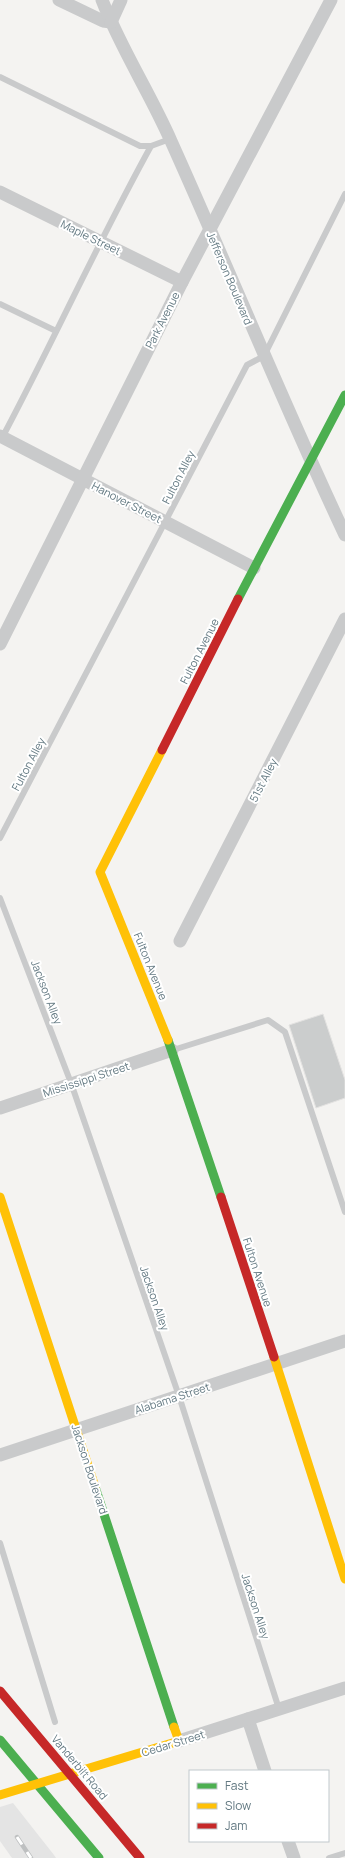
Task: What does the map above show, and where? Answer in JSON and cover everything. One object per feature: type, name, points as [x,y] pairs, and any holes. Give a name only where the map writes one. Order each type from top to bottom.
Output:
[{"type":"street","points":[[59,0],[103,21],[111,22],[121,0]]},
{"type":"street","name":"Jefferson Boulevard","points":[[102,0],[111,22],[170,139],[310,461],[345,535]]},
{"type":"street","name":"Park Avenue","points":[[0,644],[182,282],[331,0]]},
{"type":"street","name":"Maple Street","points":[[0,192],[182,282]]},
{"type":"street","name":"Fulton Avenue","points":[[345,395],[254,568],[100,872],[172,1050],[276,1363],[345,1579]]},
{"type":"street","name":"Hanover Street","points":[[1,438],[254,568]]},
{"type":"street","name":"51st Alley","points":[[180,941],[345,619]]},
{"type":"street","name":"Mississippi Street","points":[[0,1108],[172,1050]]},
{"type":"street","name":"Jackson Boulevard","points":[[0,1198],[179,1741]]},
{"type":"street","name":"Alabama Street","points":[[0,1455],[345,1341]]},
{"type":"street","name":"Cedar Street","points":[[0,1795],[179,1741],[345,1688]]},
{"type":"street","name":"Vanderbilt Road","points":[[0,1691],[140,1858]]},
{"type":"street","points":[[248,1719],[266,1770]]},
{"type":"street","points":[[0,1740],[99,1858]]},
{"type":"street","points":[[288,1842],[294,1858]]},
{"type":"lane","points":[[0,77],[140,146],[151,146],[170,139]]},
{"type":"lane","points":[[1,438],[50,347],[56,331],[100,242],[151,146]]},
{"type":"lane","points":[[264,356],[345,194]]},
{"type":"lane","points":[[0,304],[56,331]]},
{"type":"lane","name":"Fulton Alley","points":[[0,838],[247,364],[264,356]]},
{"type":"lane","name":"Jackson Alley","points":[[0,898],[71,1084],[178,1396],[279,1709]]},
{"type":"lane","points":[[172,1050],[268,1020],[285,1032],[345,1212]]},
{"type":"lane","points":[[0,1543],[55,1722]]},
{"type":"lane","points":[[329,1858],[345,1853]]},
{"type":"shaded area","points":[[13,1803],[56,1858],[12,1858],[0,1841],[0,1807]]},
{"type":"building","points":[[323,1014],[345,1080],[345,1098],[316,1108],[289,1025]]},
{"type":"railway","points":[[17,1837],[31,1858]]},
{"type":"traffic: fast","points":[[238,599],[345,395]]},
{"type":"traffic: fast","points":[[168,1040],[221,1197]]},
{"type":"traffic: fast","points":[[95,1487],[174,1727]]},
{"type":"traffic: fast","points":[[0,1740],[99,1858]]},
{"type":"traffic: slow","points":[[162,750],[100,872],[168,1040]]},
{"type":"traffic: slow","points":[[0,1197],[95,1487]]},
{"type":"traffic: slow","points":[[274,1357],[345,1579]]},
{"type":"traffic: slow","points":[[0,1795],[179,1741],[174,1727]]},
{"type":"traffic: jam","points":[[162,750],[238,599]]},
{"type":"traffic: jam","points":[[221,1197],[274,1357]]},
{"type":"traffic: jam","points":[[0,1691],[140,1858]]}]
